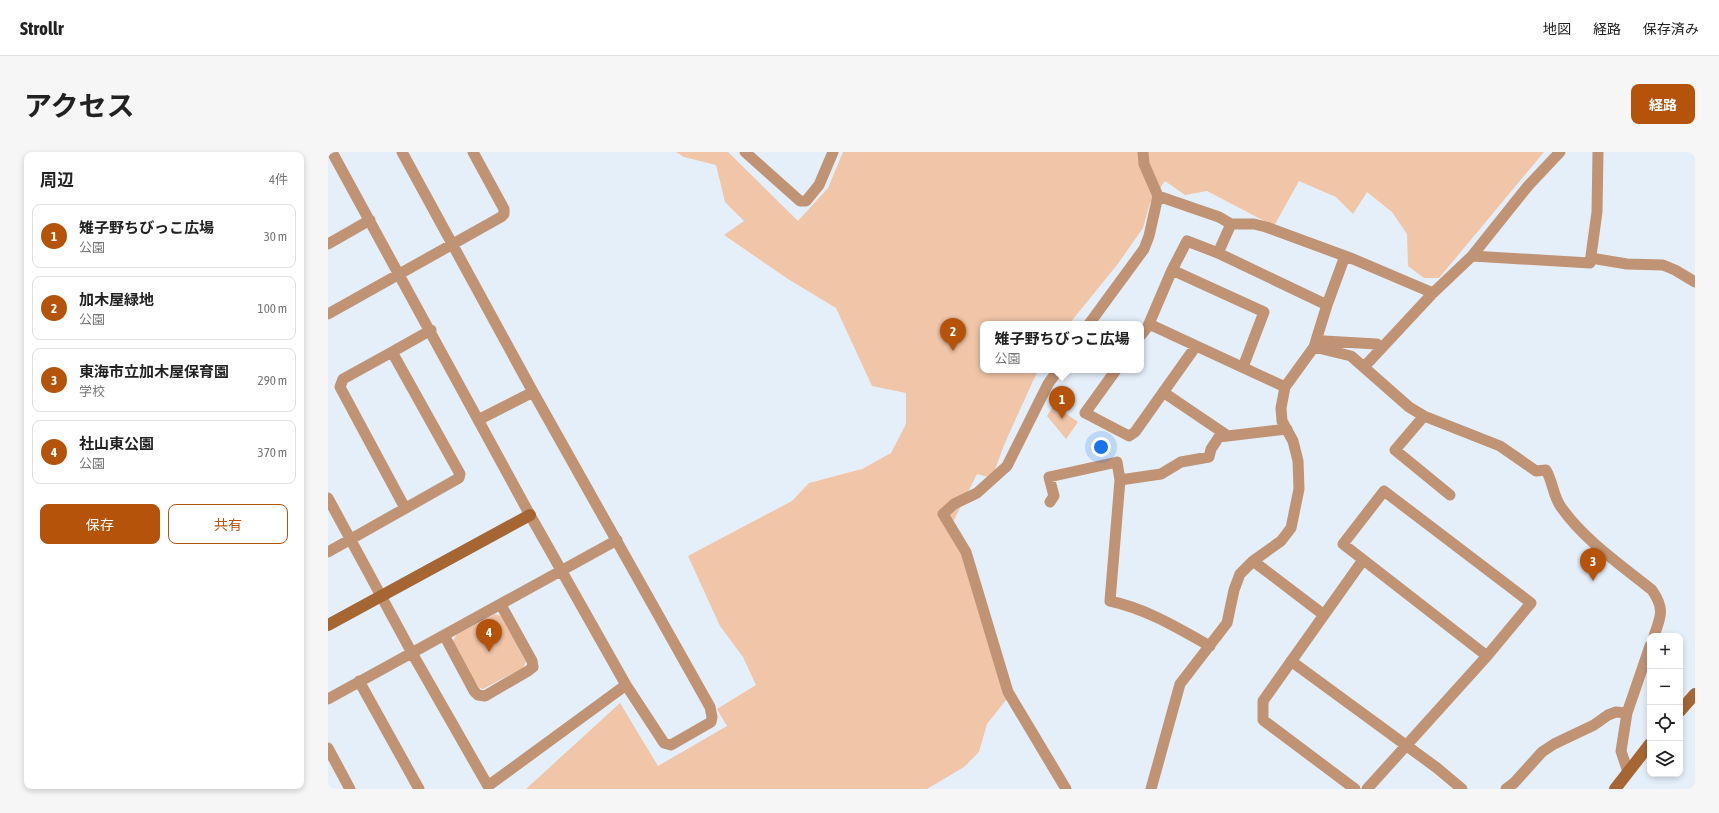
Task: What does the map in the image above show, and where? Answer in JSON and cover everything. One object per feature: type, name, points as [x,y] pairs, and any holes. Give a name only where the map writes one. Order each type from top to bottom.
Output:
[{"type":"street","points":[[332,152],[431,330],[530,515],[626,685],[664,743],[671,745],[711,722],[712,717],[710,707],[533,392],[402,152]]},
{"type":"street","points":[[329,311],[501,218],[504,214],[504,209],[473,152]]},
{"type":"street","points":[[745,152],[800,201],[806,201],[819,184],[833,152]]},
{"type":"street","points":[[1091,321],[1144,249],[1149,236],[1158,196],[1144,164],[1143,152]]},
{"type":"street","points":[[1364,367],[1433,292],[1472,256],[1528,186],[1560,152]]},
{"type":"street","points":[[1472,256],[1590,262],[1596,212],[1598,152]]},
{"type":"street","points":[[1158,196],[1219,217],[1231,224],[1254,224],[1266,227],[1345,256],[1433,292]]},
{"type":"street","points":[[328,244],[370,220]]},
{"type":"street","points":[[1218,253],[1231,224]]},
{"type":"street","points":[[1144,331],[1149,324],[1172,270],[1187,241],[1218,253],[1327,305]]},
{"type":"street","points":[[1151,789],[1180,684],[1227,623],[1234,590],[1240,574],[1253,561],[1281,541],[1291,528],[1298,489],[1298,461],[1293,441],[1282,421],[1281,408],[1285,387],[1314,347],[1327,305],[1345,256]]},
{"type":"street","points":[[1591,258],[1627,264],[1663,265],[1675,270],[1695,282]]},
{"type":"street","points":[[1172,270],[1264,312],[1243,367]]},
{"type":"street","points":[[1149,324],[1285,387]]},
{"type":"street","points":[[405,508],[340,387],[343,378],[431,330]]},
{"type":"street","points":[[1314,347],[1324,341],[1377,344]]},
{"type":"street","points":[[1114,373],[1085,413],[1129,436],[1135,432],[1196,346]]},
{"type":"street","points":[[1314,347],[1351,356],[1408,407],[1424,416],[1500,446],[1536,470],[1546,470],[1552,480],[1555,495],[1574,523],[1652,590],[1660,601],[1661,613],[1655,633]]},
{"type":"street","points":[[328,552],[456,481],[460,474],[392,352]]},
{"type":"street","points":[[1056,373],[1048,384],[1007,466],[977,493],[954,504],[943,514],[966,552],[1008,692],[1066,789]]},
{"type":"street","points":[[478,420],[533,392]]},
{"type":"street","points":[[1163,392],[1228,436]]},
{"type":"street","points":[[1424,416],[1395,450],[1450,495]]},
{"type":"street","points":[[1120,480],[1161,474],[1181,462],[1209,457],[1211,449],[1219,437],[1287,429]]},
{"type":"street","points":[[1050,502],[1054,496],[1049,477],[1117,462],[1120,480],[1110,601],[1128,605],[1153,615],[1210,646]]},
{"type":"street","points":[[1367,789],[1487,656],[1531,603],[1384,491],[1343,544],[1487,656]]},
{"type":"street","points":[[328,498],[486,787],[626,685]]},
{"type":"street","points":[[328,625],[530,515]]},
{"type":"street","points":[[328,699],[617,540]]},
{"type":"street","points":[[1355,789],[1263,720],[1263,701],[1363,560]]},
{"type":"street","points":[[1253,561],[1324,615]]},
{"type":"street","points":[[444,635],[474,691],[478,695],[485,696],[533,667],[532,661],[501,605]]},
{"type":"street","points":[[1628,772],[1620,751],[1628,713],[1647,655]]},
{"type":"street","points":[[1291,661],[1406,747],[1437,768],[1462,789]]},
{"type":"street","points":[[359,681],[419,789]]},
{"type":"street","points":[[1683,708],[1695,694]]},
{"type":"street","points":[[1506,789],[1514,783],[1542,752],[1554,744],[1594,725],[1608,715],[1616,712],[1628,713]]},
{"type":"street","points":[[328,748],[350,789]]},
{"type":"street","points":[[1615,789],[1647,748]]},
{"type":"shaded area","points":[[676,152],[728,152],[798,221],[828,188],[843,152],[1544,152],[1439,278],[1424,278],[1408,266],[1407,234],[1392,212],[1367,192],[1353,214],[1336,197],[1299,181],[1274,226],[1207,191],[1185,195],[1165,181],[1150,203],[1143,228],[1117,265],[1071,321],[980,321],[980,373],[1037,373],[1004,445],[992,478],[977,474],[952,524],[1010,695],[987,724],[979,752],[964,767],[927,789],[526,789],[620,703],[658,766],[727,726],[717,709],[756,685],[743,657],[720,626],[688,556],[792,501],[809,483],[862,469],[891,453],[906,424],[906,393],[872,386],[836,308],[788,279],[724,235],[744,221],[725,202],[716,165],[684,157]]},
{"type":"shaded area","points":[[1054,405],[1078,422],[1066,439],[1047,416]]},
{"type":"shaded area","points":[[495,614],[501,616],[526,662],[523,668],[483,689],[477,687],[453,641],[456,635]]},
{"type":"place","name":"加木屋緑地","points":[[953,351]]},
{"type":"place","name":"雉子野ちびっこ広場","points":[[1062,419]]},
{"type":"place","name":"東海市立加木屋保育園","points":[[1593,581]]},
{"type":"place","name":"社山東公園","points":[[489,652]]}]
